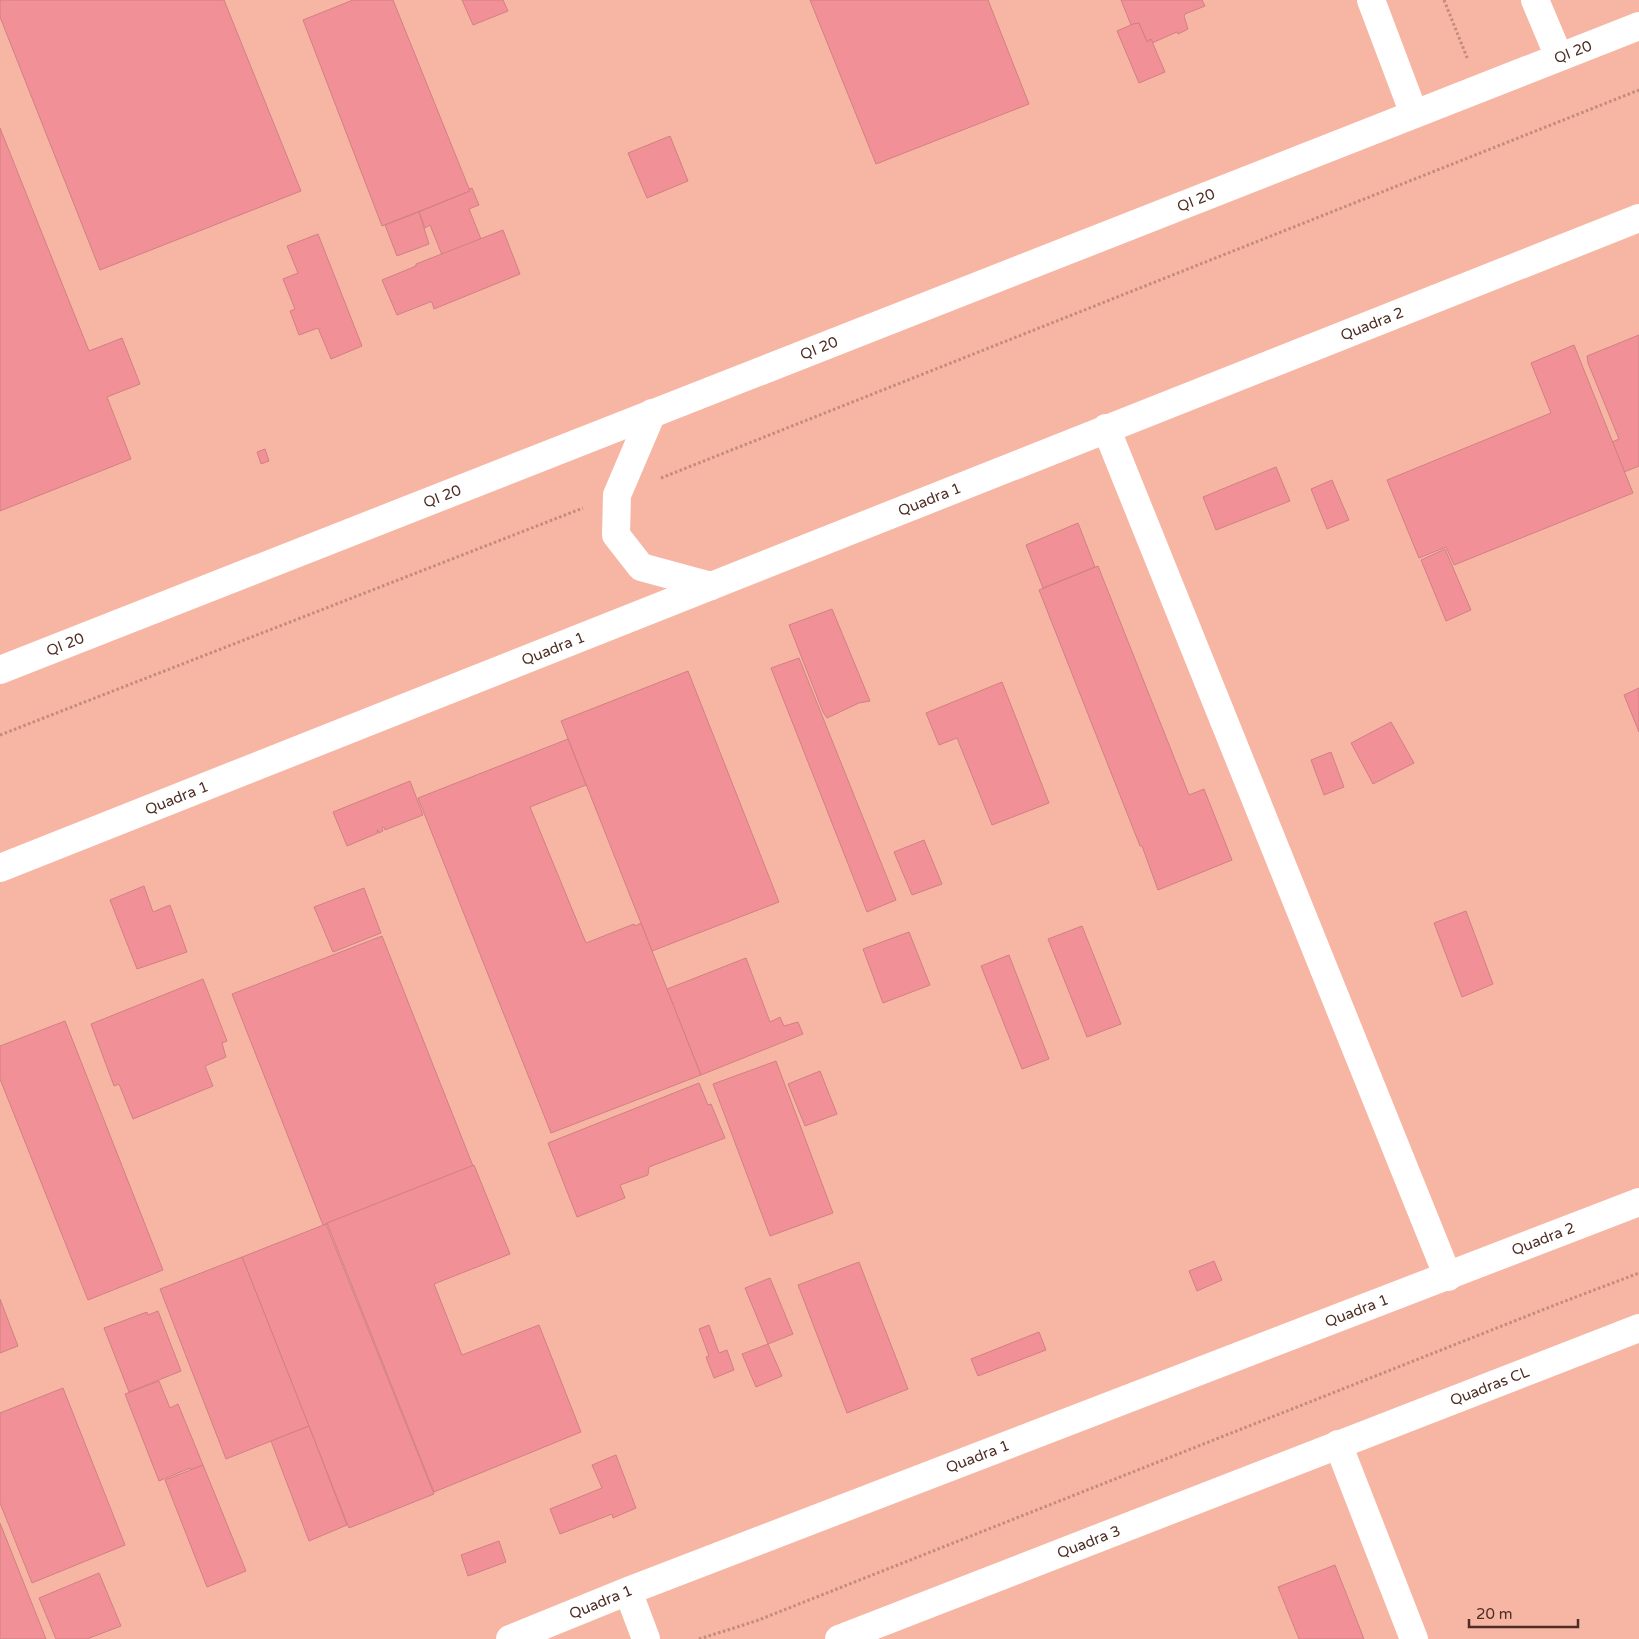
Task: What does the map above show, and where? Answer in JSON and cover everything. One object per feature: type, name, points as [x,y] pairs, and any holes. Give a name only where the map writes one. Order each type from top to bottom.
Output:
[{"type":"street","points":[[1371,0],[1414,114]]},
{"type":"street","points":[[1535,0],[1559,58]]},
{"type":"street","name":"QI 20","points":[[0,670],[1639,26]]},
{"type":"street","name":"Quadra 2","points":[[1106,428],[1639,218]]},
{"type":"street","points":[[652,413],[617,495],[616,535],[641,568],[711,586]]},
{"type":"street","points":[[1106,428],[1448,1277]]},
{"type":"street","name":"Quadra 1","points":[[0,868],[1106,428]]},
{"type":"street","name":"Quadra 2","points":[[1448,1277],[1639,1202]]},
{"type":"street","name":"Quadra 1","points":[[510,1639],[1448,1277]]},
{"type":"street","name":"Quadras CL","points":[[1338,1444],[1639,1328]]},
{"type":"street","points":[[1338,1444],[1414,1639]]},
{"type":"street","name":"Quadra 3","points":[[839,1639],[1338,1444]]},
{"type":"street","points":[[628,1592],[646,1639]]},
{"type":"path","points":[[1444,0],[1479,89]]},
{"type":"path","points":[[0,735],[617,495],[1639,90]]},
{"type":"path","points":[[699,1639],[756,1621],[1639,1273]]},
{"type":"building","points":[[0,0],[224,0],[301,191],[100,270],[0,17]]},
{"type":"building","points":[[353,0],[393,0],[470,191],[382,226],[303,20]]},
{"type":"building","points":[[462,0],[503,0],[508,11],[473,25]]},
{"type":"building","points":[[810,0],[988,0],[1029,104],[876,164]]},
{"type":"building","points":[[1121,0],[1202,0],[1205,6],[1185,14],[1188,29],[1152,43],[1151,39],[1147,42],[1139,23],[1131,25]]},
{"type":"building","points":[[1139,23],[1147,42],[1151,39],[1165,72],[1139,83],[1117,31]]},
{"type":"building","points":[[0,128],[89,351],[122,338],[140,384],[107,397],[131,459],[0,511]]},
{"type":"building","points":[[670,136],[688,181],[647,198],[628,153]]},
{"type":"building","points":[[472,188],[479,205],[469,209],[481,239],[442,255],[430,225],[425,228],[419,212],[470,191],[469,189]]},
{"type":"building","points":[[419,212],[429,244],[397,256],[385,225]]},
{"type":"building","points":[[503,230],[520,274],[434,309],[432,302],[430,302],[397,315],[382,280],[416,266],[416,264]]},
{"type":"building","points":[[318,234],[362,346],[331,359],[318,328],[299,335],[290,311],[295,309],[283,279],[298,273],[287,246]]},
{"type":"building","points":[[1639,335],[1639,466],[1624,472],[1612,442],[1619,439],[1588,363],[1587,356]]},
{"type":"building","points":[[1574,345],[1633,493],[1454,565],[1446,547],[1419,558],[1387,480],[1551,413],[1531,363]]},
{"type":"building","points":[[265,449],[269,461],[261,464],[257,452]]},
{"type":"building","points":[[1276,467],[1290,501],[1216,530],[1203,497]]},
{"type":"building","points":[[1332,480],[1349,520],[1327,529],[1311,489]]},
{"type":"building","points":[[1078,523],[1095,567],[1043,588],[1026,545]]},
{"type":"building","points":[[1445,549],[1471,610],[1446,621],[1421,560]]},
{"type":"building","points":[[1098,566],[1189,795],[1204,789],[1232,860],[1158,890],[1039,590]]},
{"type":"building","points":[[832,609],[870,701],[859,703],[827,718],[789,625]]},
{"type":"building","points":[[799,658],[896,900],[867,912],[771,668]]},
{"type":"building","points":[[688,671],[779,902],[652,951],[561,721]]},
{"type":"building","points":[[1002,682],[1049,803],[992,825],[957,738],[939,745],[926,713]]},
{"type":"building","points":[[1639,688],[1639,732],[1624,695]]},
{"type":"building","points":[[1391,722],[1414,763],[1373,784],[1351,743]]},
{"type":"building","points":[[568,739],[586,785],[530,807],[586,943],[641,923],[701,1075],[551,1133],[418,798]]},
{"type":"building","points":[[1331,752],[1344,787],[1324,795],[1311,760]]},
{"type":"building","points":[[410,781],[423,815],[385,830],[384,827],[382,828],[383,831],[379,833],[377,830],[378,833],[347,846],[333,812]]},
{"type":"building","points":[[924,840],[942,884],[912,895],[894,852]]},
{"type":"building","points":[[144,886],[153,912],[170,905],[187,952],[137,969],[110,900]]},
{"type":"building","points":[[364,888],[381,933],[333,952],[314,907]]},
{"type":"building","points":[[1466,911],[1493,984],[1462,997],[1434,923]]},
{"type":"building","points":[[1082,926],[1121,1024],[1087,1037],[1048,939]]},
{"type":"building","points":[[909,932],[930,985],[883,1003],[863,949]]},
{"type":"building","points":[[382,936],[473,1166],[323,1225],[232,994]]},
{"type":"building","points":[[1009,955],[1049,1059],[1022,1069],[981,966]]},
{"type":"building","points":[[746,958],[770,1022],[780,1017],[784,1026],[798,1022],[803,1034],[701,1075],[667,989]]},
{"type":"building","points":[[203,979],[227,1041],[222,1043],[226,1057],[205,1066],[213,1086],[133,1119],[119,1084],[114,1086],[91,1024]]},
{"type":"building","points":[[65,1021],[163,1270],[88,1300],[0,1079],[0,1046]]},
{"type":"building","points":[[776,1061],[833,1213],[770,1236],[713,1084]]},
{"type":"building","points":[[820,1071],[837,1114],[805,1126],[788,1084]]},
{"type":"building","points":[[699,1083],[708,1105],[711,1104],[725,1138],[649,1167],[648,1175],[620,1185],[625,1198],[577,1217],[548,1143]]},
{"type":"building","points":[[474,1165],[510,1254],[434,1284],[462,1355],[539,1325],[581,1432],[434,1492],[327,1223]]},
{"type":"building","points":[[326,1224],[434,1494],[349,1528],[242,1257]]},
{"type":"building","points":[[242,1257],[309,1426],[226,1459],[160,1289]]},
{"type":"building","points":[[1214,1261],[1222,1280],[1197,1291],[1189,1271]]},
{"type":"building","points":[[859,1262],[908,1389],[847,1413],[798,1285]]},
{"type":"building","points":[[770,1278],[793,1334],[768,1344],[745,1288]]},
{"type":"building","points":[[0,1299],[18,1346],[0,1353]]},
{"type":"building","points":[[158,1311],[181,1371],[129,1392],[104,1328],[147,1312],[148,1315]]},
{"type":"building","points":[[709,1325],[719,1353],[727,1350],[734,1370],[714,1378],[706,1357],[709,1356],[699,1329]]},
{"type":"building","points":[[1039,1332],[1046,1350],[978,1376],[971,1359]]},
{"type":"building","points":[[768,1344],[782,1376],[756,1387],[742,1354]]},
{"type":"building","points":[[159,1381],[170,1408],[178,1404],[203,1465],[191,1471],[190,1468],[159,1481],[125,1394]]},
{"type":"building","points":[[63,1388],[125,1545],[32,1583],[0,1503],[0,1413]]},
{"type":"building","points":[[309,1426],[347,1525],[309,1541],[271,1441]]},
{"type":"building","points":[[616,1455],[636,1508],[613,1518],[612,1514],[560,1534],[550,1509],[602,1488],[592,1465]]},
{"type":"building","points":[[203,1465],[246,1571],[207,1587],[165,1480]]},
{"type":"building","points":[[0,1523],[46,1639],[0,1639]]},
{"type":"building","points":[[499,1541],[506,1562],[468,1576],[461,1555]]},
{"type":"building","points":[[1335,1565],[1364,1639],[1299,1639],[1278,1587]]},
{"type":"building","points":[[99,1573],[121,1626],[87,1639],[56,1639],[39,1598]]}]
